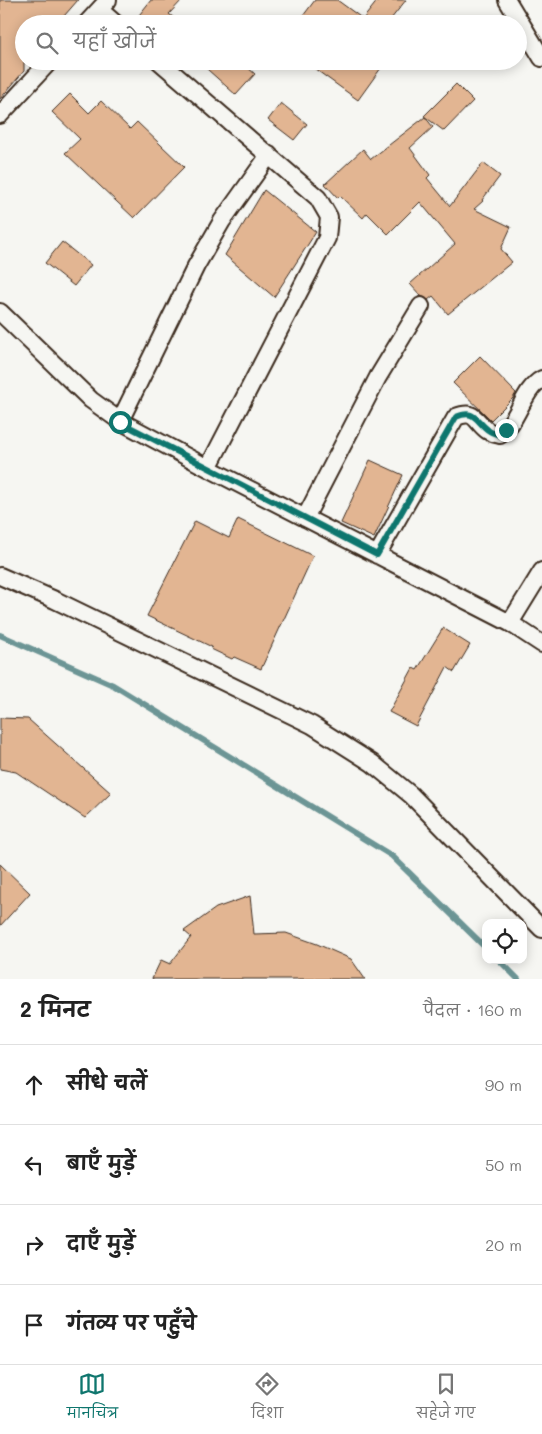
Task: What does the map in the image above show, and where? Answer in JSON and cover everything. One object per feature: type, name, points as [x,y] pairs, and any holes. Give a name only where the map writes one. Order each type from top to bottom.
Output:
[{"type":"street","points":[[507,0],[516,15]]},
{"type":"street","points":[[95,15],[104,5]]},
{"type":"street","points":[[527,33],[542,58]]},
{"type":"street","points":[[0,115],[42,70]]},
{"type":"street","points":[[169,70],[318,198],[329,218],[327,238],[208,468]]},
{"type":"street","points":[[120,422],[196,266],[222,221],[268,155]]},
{"type":"street","points":[[305,518],[378,377],[421,306]]},
{"type":"street","points":[[0,312],[91,400],[120,422],[510,623],[542,644]]},
{"type":"street","points":[[377,555],[456,417],[465,413],[475,417],[489,432],[500,435],[506,430],[531,390],[542,379]]},
{"type":"street","points":[[510,623],[542,571]]},
{"type":"street","points":[[0,576],[54,600],[312,725],[372,763],[411,796],[542,929]]},
{"type":"building","points":[[0,0],[78,0],[65,15],[15,15],[15,70],[24,71],[0,99]]},
{"type":"building","points":[[151,0],[182,0],[169,14],[170,15],[139,15]]},
{"type":"building","points":[[315,0],[337,0],[358,15],[304,15]]},
{"type":"building","points":[[378,0],[406,0],[394,15],[366,15]]},
{"type":"building","points":[[208,70],[250,70],[255,74],[236,95]]},
{"type":"building","points":[[316,70],[380,70],[358,100]]},
{"type":"building","points":[[456,84],[473,101],[444,131],[424,116]]},
{"type":"building","points":[[70,94],[89,113],[101,101],[130,129],[137,122],[184,167],[134,218],[65,153],[80,139],[52,112]]},
{"type":"building","points":[[281,103],[307,124],[294,140],[268,120]]},
{"type":"building","points":[[425,117],[433,127],[410,148],[430,175],[427,178],[450,206],[483,163],[500,176],[483,201],[474,209],[511,227],[501,249],[512,262],[448,314],[433,296],[428,300],[421,296],[410,284],[455,244],[420,202],[388,234],[367,213],[363,218],[340,196],[338,198],[325,184],[363,149],[371,159]]},
{"type":"building","points":[[264,190],[316,232],[274,297],[225,255]]},
{"type":"building","points":[[62,242],[91,265],[74,286],[45,263]]},
{"type":"building","points":[[480,356],[516,393],[491,420],[453,383]]},
{"type":"building","points":[[370,460],[403,475],[374,538],[341,523]]},
{"type":"building","points":[[238,519],[313,556],[261,669],[234,657],[232,659],[211,649],[212,647],[147,616],[195,521],[229,538]]},
{"type":"building","points":[[443,628],[470,645],[454,672],[447,667],[416,726],[389,712],[413,668],[417,670]]},
{"type":"building","points":[[0,718],[28,719],[111,793],[85,818],[16,772],[0,769]]},
{"type":"building","points":[[0,864],[30,893],[0,926]]},
{"type":"building","points":[[250,896],[254,934],[286,933],[317,944],[351,959],[365,979],[152,979],[161,960],[170,964],[191,937],[184,931],[216,908]]},
{"type":"waterway","points":[[0,635],[113,685],[392,856],[482,944]]},
{"type":"waterway","points":[[503,964],[518,979]]},
{"type":"route","points":[[120,422],[377,555],[447,429],[456,417],[465,413],[475,417],[489,432],[500,435],[506,430]]}]
